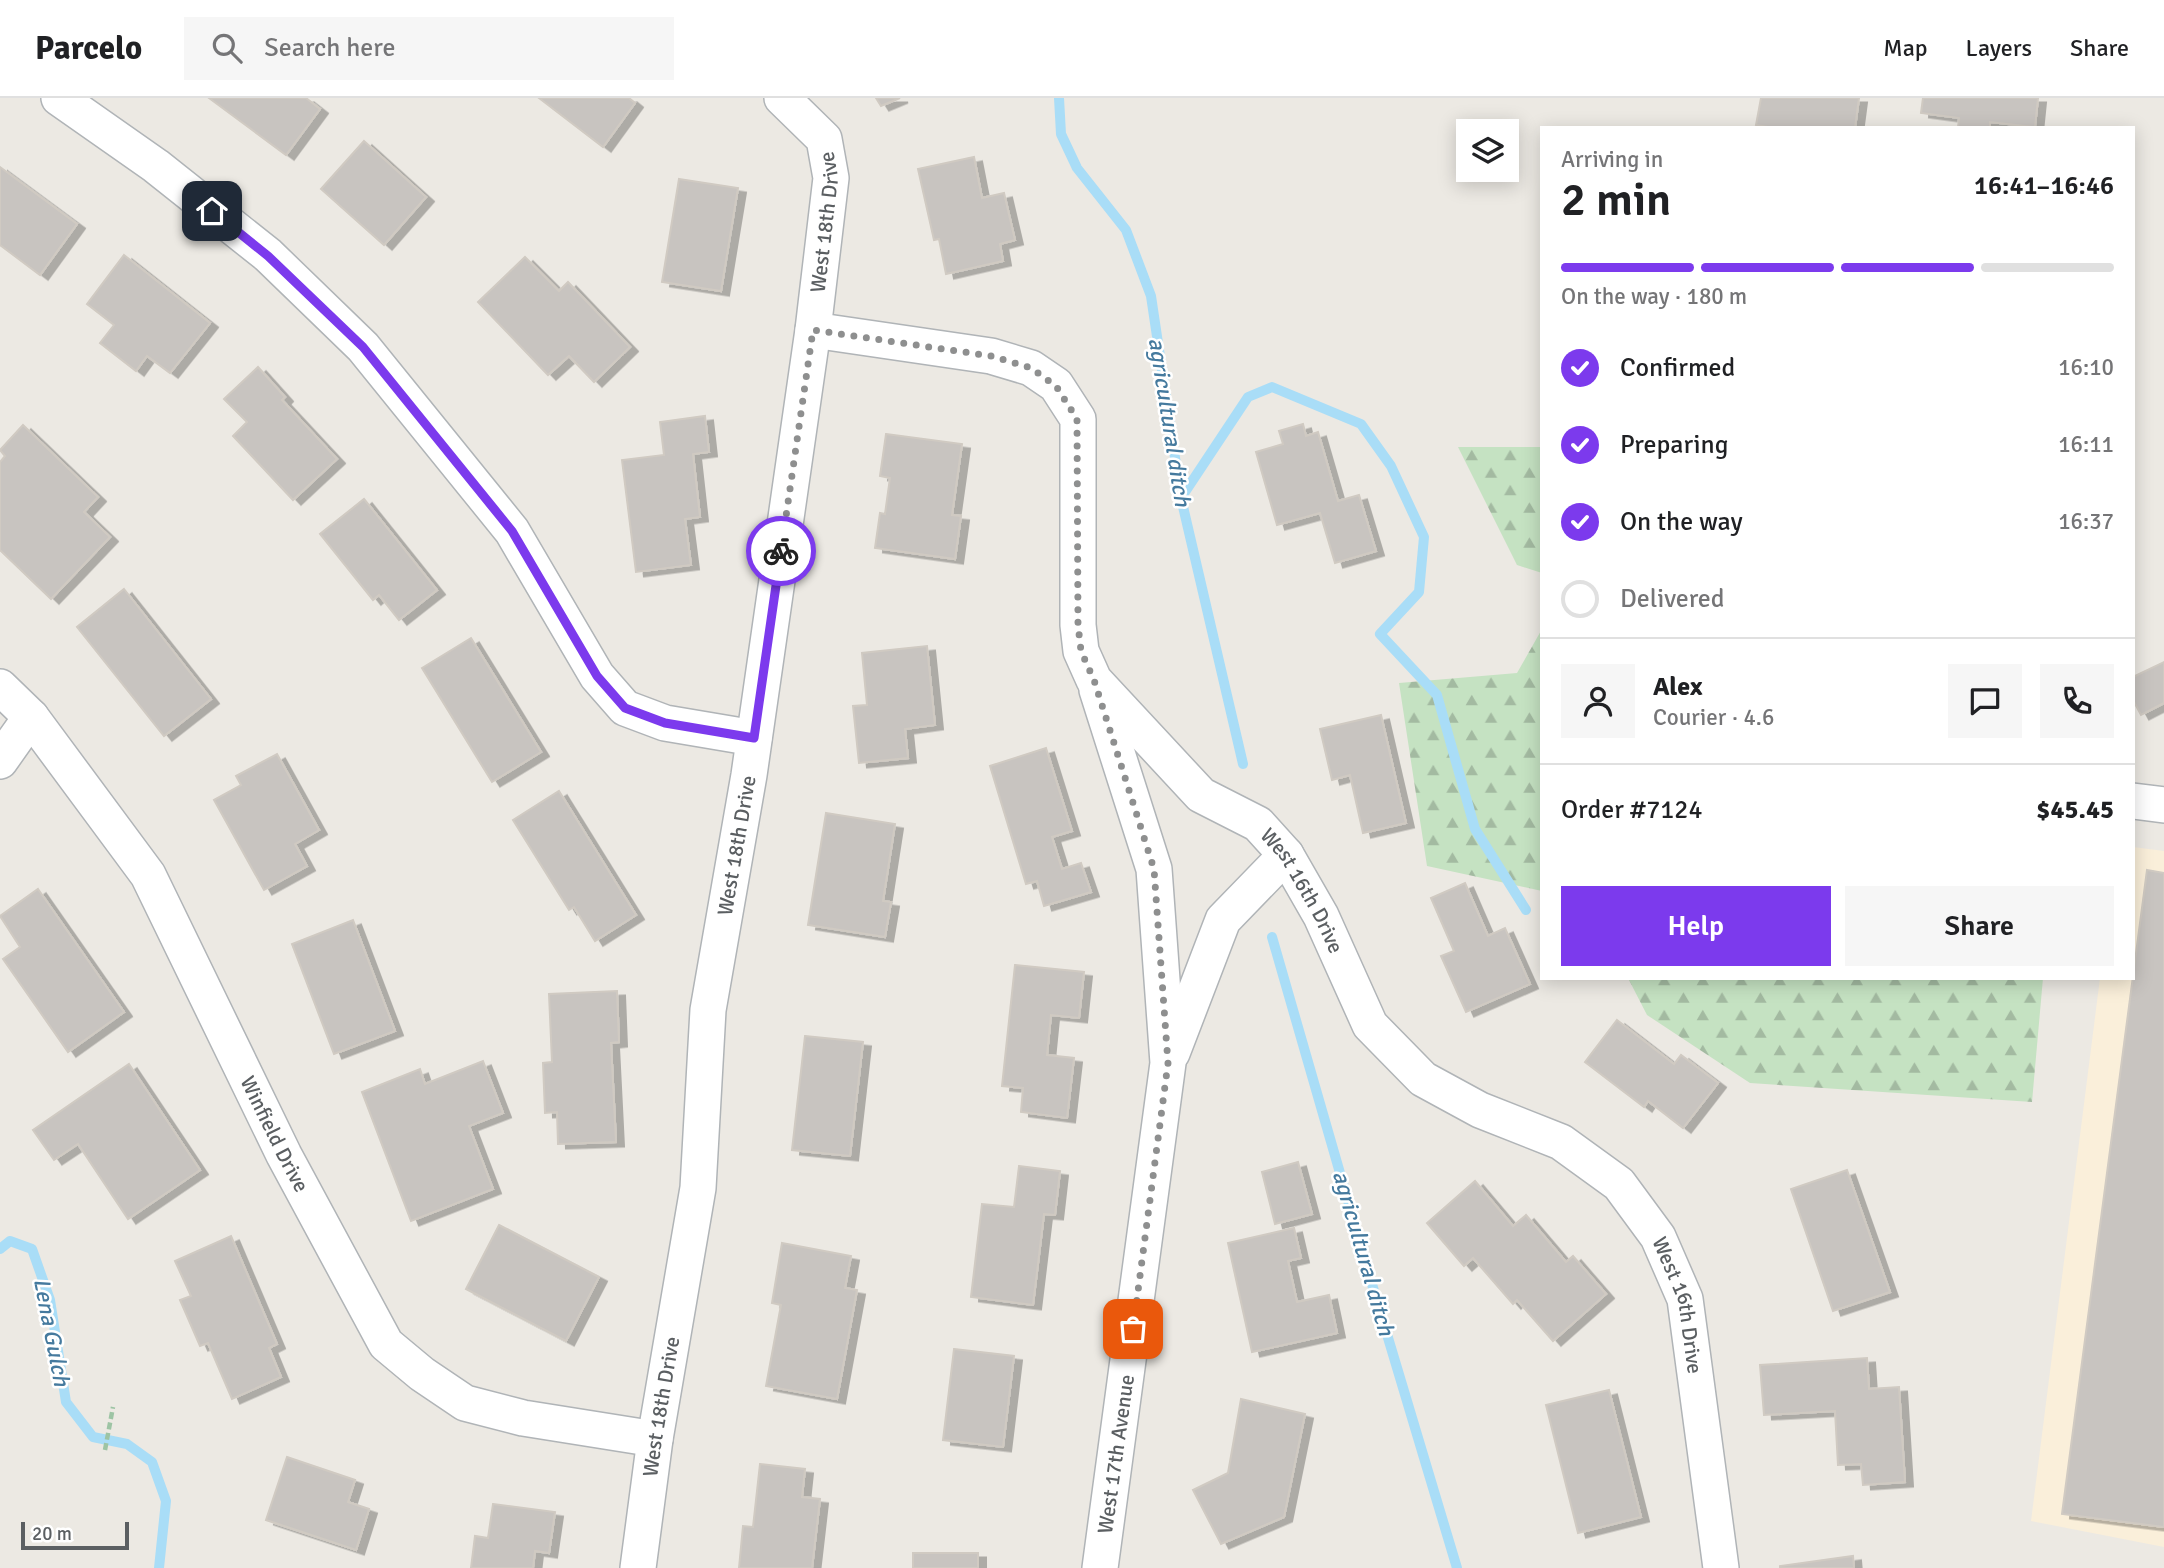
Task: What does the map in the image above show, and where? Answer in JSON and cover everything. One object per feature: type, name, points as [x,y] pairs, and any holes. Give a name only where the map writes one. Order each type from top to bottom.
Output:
[{"type":"street","points":[[59,98],[156,166],[268,256],[363,347],[512,531],[597,676],[625,708],[665,723],[754,738]]},
{"type":"street","name":"West 18th Drive","points":[[638,1568],[655,1438],[698,1188],[708,1010],[754,738],[813,330],[831,178],[824,139],[782,98]]},
{"type":"street","name":"West 16th Drive","points":[[813,330],[991,356],[1031,368],[1056,386],[1077,419],[1078,625],[1081,651],[1094,680],[1201,795],[1258,824],[1286,855],[1321,916],[1370,1025],[1423,1079],[1480,1110],[1561,1142],[1619,1184],[1658,1237],[1685,1299],[1721,1568]]},
{"type":"street","name":"West 17th Avenue","points":[[1094,680],[1154,869],[1168,1063],[1100,1568]]},
{"type":"street","name":"Winfield Drive","points":[[0,687],[31,717],[148,875],[284,1155],[386,1344],[422,1374],[465,1403],[523,1418],[655,1438]]},
{"type":"street","points":[[0,761],[31,717]]},
{"type":"street","points":[[2135,801],[2164,805]]},
{"type":"street","points":[[1168,1063],[1223,920],[1286,855]]},
{"type":"path","points":[[105,1450],[113,1407]]},
{"type":"shaded area","points":[[2135,847],[2164,851],[2164,1547],[2031,1521],[2100,980],[2135,980]]},
{"type":"green space","points":[[1458,447],[1540,447],[1540,572],[1517,565]]},
{"type":"green space","points":[[1540,633],[1540,891],[1427,866],[1399,683],[1517,673]]},
{"type":"green space","points":[[1629,980],[2043,980],[2032,1102],[1750,1083],[1647,1015]]},
{"type":"building","points":[[209,98],[306,98],[320,109],[286,155]]},
{"type":"building","points":[[539,98],[629,98],[635,103],[603,147]]},
{"type":"building","points":[[876,98],[900,98],[881,106]]},
{"type":"building","points":[[1761,98],[1859,98],[1855,126],[1756,125]]},
{"type":"building","points":[[1923,98],[2038,98],[2035,126],[1990,122],[1990,126],[1958,126],[1959,118],[1921,113]]},
{"type":"building","points":[[364,141],[426,197],[384,245],[321,189]]},
{"type":"building","points":[[974,157],[982,198],[1004,193],[1015,240],[1000,244],[1003,261],[946,274],[939,239],[934,240],[918,169]]},
{"type":"building","points":[[0,167],[77,224],[40,275],[0,245]]},
{"type":"building","points":[[679,179],[738,188],[721,291],[662,282]]},
{"type":"building","points":[[124,255],[210,323],[170,373],[147,356],[136,371],[100,343],[114,325],[87,304]]},
{"type":"building","points":[[525,257],[559,291],[568,282],[630,347],[594,382],[569,356],[548,375],[478,302]]},
{"type":"building","points":[[258,367],[285,397],[282,400],[337,459],[293,500],[233,436],[247,422],[224,399]]},
{"type":"building","points":[[705,416],[709,452],[693,454],[700,517],[685,519],[691,565],[636,572],[622,460],[664,455],[660,422]]},
{"type":"building","points":[[1303,424],[1306,436],[1318,432],[1338,501],[1359,495],[1376,551],[1335,563],[1320,513],[1277,525],[1256,452],[1283,444],[1279,431]]},
{"type":"building","points":[[23,425],[98,497],[84,512],[110,537],[51,599],[0,550],[0,462],[5,456],[0,450]]},
{"type":"building","points":[[886,434],[962,444],[952,515],[961,516],[955,559],[875,548],[880,513],[885,514],[890,478],[880,476]]},
{"type":"building","points":[[364,499],[437,590],[399,620],[379,595],[373,600],[320,534]]},
{"type":"building","points":[[124,589],[211,699],[164,736],[77,627]]},
{"type":"building","points":[[471,638],[541,752],[492,782],[422,668]]},
{"type":"building","points":[[927,646],[935,725],[905,729],[908,758],[859,763],[853,706],[867,705],[862,653]]},
{"type":"building","points":[[2164,662],[2164,703],[2141,715],[2135,704],[2135,676]]},
{"type":"building","points":[[1381,715],[1406,823],[1363,833],[1350,775],[1332,780],[1320,729]]},
{"type":"building","points":[[1046,748],[1072,831],[1052,837],[1062,869],[1081,863],[1091,892],[1044,906],[1037,881],[1026,884],[990,766]]},
{"type":"building","points":[[277,754],[319,830],[295,844],[307,866],[264,890],[214,800],[241,785],[236,776]]},
{"type":"building","points":[[559,791],[636,915],[595,941],[574,907],[569,910],[513,820]]},
{"type":"building","points":[[826,813],[895,824],[883,901],[891,902],[885,937],[808,925]]},
{"type":"building","points":[[2147,870],[2164,873],[2164,1527],[2062,1514],[2132,980],[2135,980]]},
{"type":"building","points":[[1465,883],[1488,936],[1505,928],[1530,984],[1466,1012],[1441,956],[1454,951],[1431,898]]},
{"type":"building","points":[[38,889],[124,1012],[68,1052],[3,959],[20,947],[0,916]]},
{"type":"building","points":[[353,920],[395,1031],[334,1054],[292,944]]},
{"type":"building","points":[[1015,965],[1084,972],[1079,1018],[1051,1015],[1047,1055],[1074,1058],[1067,1118],[1021,1112],[1023,1088],[1002,1086]]},
{"type":"building","points":[[617,991],[619,1042],[611,1043],[616,1142],[558,1144],[557,1112],[545,1113],[543,1063],[552,1062],[549,994]]},
{"type":"building","points":[[1617,1020],[1674,1064],[1681,1055],[1718,1083],[1683,1128],[1648,1101],[1644,1107],[1585,1062]]},
{"type":"building","points":[[805,1036],[863,1042],[850,1156],[792,1150]]},
{"type":"building","points":[[483,1061],[503,1113],[469,1126],[493,1189],[411,1221],[362,1092],[420,1069],[425,1084]]},
{"type":"building","points":[[129,1064],[200,1170],[128,1219],[78,1144],[54,1160],[33,1130]]},
{"type":"building","points":[[1298,1162],[1312,1214],[1275,1224],[1262,1172]]},
{"type":"building","points":[[1019,1166],[1060,1171],[1055,1215],[1044,1214],[1033,1305],[971,1297],[982,1204],[1014,1207]]},
{"type":"building","points":[[1847,1170],[1890,1292],[1833,1311],[1791,1189]]},
{"type":"building","points":[[1475,1181],[1513,1226],[1526,1215],[1566,1262],[1573,1256],[1606,1294],[1553,1341],[1517,1300],[1513,1304],[1473,1258],[1464,1266],[1427,1223]]},
{"type":"building","points":[[499,1225],[599,1277],[566,1341],[466,1289]]},
{"type":"building","points":[[1294,1228],[1301,1258],[1288,1261],[1297,1302],[1329,1295],[1337,1333],[1252,1352],[1228,1243]]},
{"type":"building","points":[[231,1236],[277,1344],[269,1348],[281,1377],[232,1399],[208,1343],[200,1346],[180,1300],[191,1296],[175,1261]]},
{"type":"building","points":[[782,1243],[851,1256],[845,1288],[857,1290],[837,1399],[766,1386],[781,1305],[772,1303]]},
{"type":"building","points":[[954,1349],[1014,1356],[1003,1447],[943,1440]]},
{"type":"building","points":[[1867,1358],[1869,1389],[1899,1387],[1905,1482],[1863,1485],[1861,1464],[1838,1465],[1835,1411],[1764,1415],[1760,1365]]},
{"type":"building","points":[[1609,1390],[1641,1517],[1578,1533],[1546,1405]]},
{"type":"building","points":[[1241,1399],[1305,1414],[1284,1517],[1221,1544],[1193,1490],[1228,1473]]},
{"type":"building","points":[[287,1457],[355,1480],[348,1502],[369,1509],[356,1550],[266,1520]]},
{"type":"building","points":[[760,1464],[805,1469],[802,1497],[820,1499],[812,1568],[739,1568],[743,1526],[753,1527]]},
{"type":"building","points":[[493,1504],[555,1512],[549,1553],[535,1551],[533,1568],[471,1568],[475,1536],[488,1538]]},
{"type":"building","points":[[913,1553],[978,1553],[978,1568],[913,1568]]},
{"type":"building","points":[[1853,1556],[1854,1568],[1780,1568],[1780,1566]]},
{"type":"waterway","name":"agricultural ditch","points":[[1059,98],[1061,134],[1077,168],[1126,230],[1151,296],[1181,498],[1243,764]]},
{"type":"waterway","points":[[1181,498],[1248,397],[1272,387],[1361,424],[1391,466],[1424,537],[1419,592],[1380,634],[1437,695],[1475,829],[1526,910]]},
{"type":"waterway","name":"agricultural ditch","points":[[1272,937],[1457,1568]]},
{"type":"waterway","name":"Lena Gulch","points":[[0,1249],[10,1241],[32,1249],[50,1300],[66,1402],[93,1437],[127,1444],[152,1462],[166,1501],[159,1568]]},
{"type":"way so far","points":[[781,551],[813,330],[991,356],[1031,368],[1056,386],[1077,419],[1078,625],[1081,651],[1094,680],[1154,869],[1168,1063],[1133,1329]]},
{"type":"route","points":[[212,211],[268,256],[363,347],[512,531],[597,676],[625,708],[665,723],[754,738],[781,551]]}]
